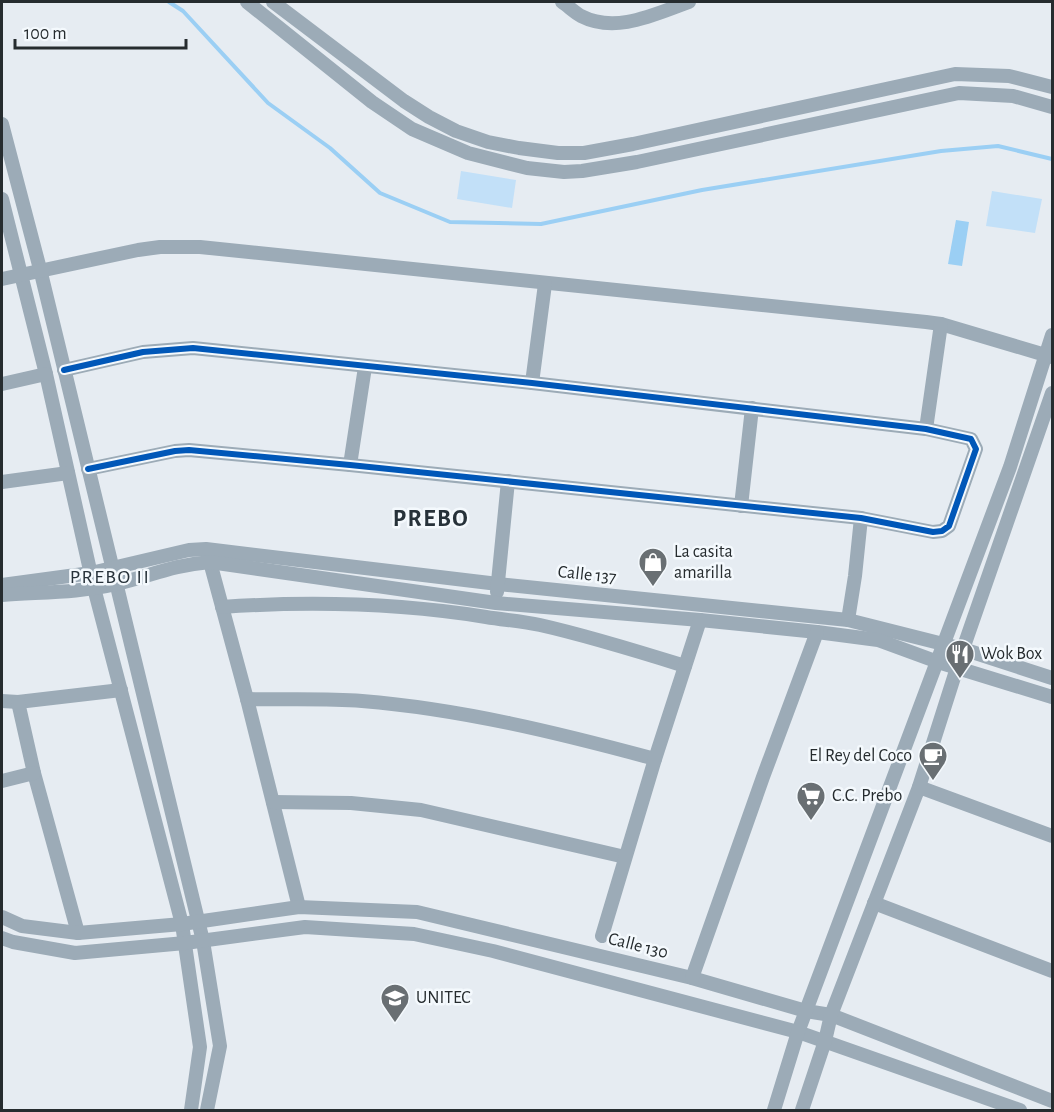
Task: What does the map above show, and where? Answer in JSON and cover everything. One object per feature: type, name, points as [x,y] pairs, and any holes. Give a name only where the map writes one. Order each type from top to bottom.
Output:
[{"type":"street","points":[[247,2],[372,102],[426,136],[468,153],[527,168],[564,172],[637,162],[959,93],[1013,96],[1053,107]]},
{"type":"street","points":[[273,2],[429,117],[456,131],[488,142],[558,153],[584,153],[633,144],[955,75],[1009,76],[1053,87]]},
{"type":"street","points":[[562,2],[581,16],[610,24],[640,20],[689,2]]},
{"type":"street","points":[[906,85],[910,102]]},
{"type":"street","points":[[372,102],[385,86]]},
{"type":"street","points":[[2,124],[40,269],[203,941],[220,1046],[207,1110]]},
{"type":"street","points":[[2,199],[46,374],[94,588],[182,924],[200,1047],[191,1110]]},
{"type":"street","points":[[2,279],[40,269],[138,250],[181,246],[941,324],[1049,356]]},
{"type":"street","points":[[532,383],[545,284]]},
{"type":"street","points":[[926,429],[941,324]]},
{"type":"street","points":[[774,1110],[798,1032],[1010,466],[1049,356],[1053,335]]},
{"type":"street","points":[[64,370],[143,352],[193,348],[532,383],[926,429],[971,439],[976,449],[949,526],[942,531],[933,532],[861,518],[189,450],[88,469]]},
{"type":"street","points":[[350,465],[364,367]]},
{"type":"street","points":[[2,384],[46,374]]},
{"type":"street","points":[[802,1110],[825,1041],[831,1015],[919,787],[963,648],[1053,393]]},
{"type":"street","points":[[741,506],[752,408]]},
{"type":"street","points":[[2,482],[68,473]]},
{"type":"street","points":[[496,603],[508,481]]},
{"type":"street","points":[[848,620],[861,518]]},
{"type":"street","name":"Calle 137","points":[[2,585],[91,573],[189,550],[206,549],[498,584],[848,620],[963,648],[1053,678]]},
{"type":"street","points":[[210,562],[299,907]]},
{"type":"street","points":[[2,595],[94,588],[116,584],[184,564],[210,562],[496,603],[700,620],[878,640],[938,662],[1053,697]]},
{"type":"street","points":[[222,608],[282,603],[353,604],[449,611],[538,625],[626,647],[685,666]]},
{"type":"street","points":[[602,936],[655,759],[700,620]]},
{"type":"street","points":[[692,978],[763,777],[818,632]]},
{"type":"street","points":[[2,701],[18,702],[121,690]]},
{"type":"street","points":[[247,699],[361,701],[432,710],[552,731],[655,759]]},
{"type":"street","points":[[18,702],[34,773],[78,933]]},
{"type":"street","points":[[2,781],[34,773]]},
{"type":"street","points":[[919,787],[1053,836]]},
{"type":"street","points":[[273,802],[351,803],[421,810],[625,857]]},
{"type":"street","points":[[874,903],[1053,971]]},
{"type":"street","name":"Calle 130","points":[[2,917],[22,926],[78,933],[182,924],[299,907],[417,912],[476,924],[692,978],[806,1011],[831,1015],[1053,1101]]},
{"type":"street","points":[[2,938],[75,953],[203,941],[305,927],[414,934],[515,957],[798,1032],[1020,1110]]},
{"type":"street","points":[[1001,1103],[1010,1084]]},
{"type":"shaded area","points":[[461,171],[516,180],[512,208],[457,199]]},
{"type":"shaded area","points":[[992,191],[1042,199],[1035,233],[986,226]]},
{"type":"shaded area","points":[[956,220],[969,222],[962,266],[948,264]]},
{"type":"waterway","points":[[169,2],[183,11],[268,103],[330,148],[380,193],[450,222],[541,224],[702,190],[941,151],[998,146],[1052,159]]},
{"type":"cycle path","points":[[64,370],[143,352],[193,348],[532,383],[926,429],[971,439],[976,449],[949,526],[942,531],[933,532],[861,518],[189,450],[88,469]]},
{"type":"place","name":"La casita amarilla","points":[[653,588]]},
{"type":"place","name":"Wok Box","points":[[960,680]]},
{"type":"place","name":"El Rey del Coco","points":[[933,782]]},
{"type":"place","name":"C.C. Prebo","points":[[811,822]]},
{"type":"place","name":"UNITEC","points":[[395,1024]]},
{"type":"district","name":"PREBO","points":[[431,519]]},
{"type":"district","name":"PREBO II","points":[[110,577]]}]
